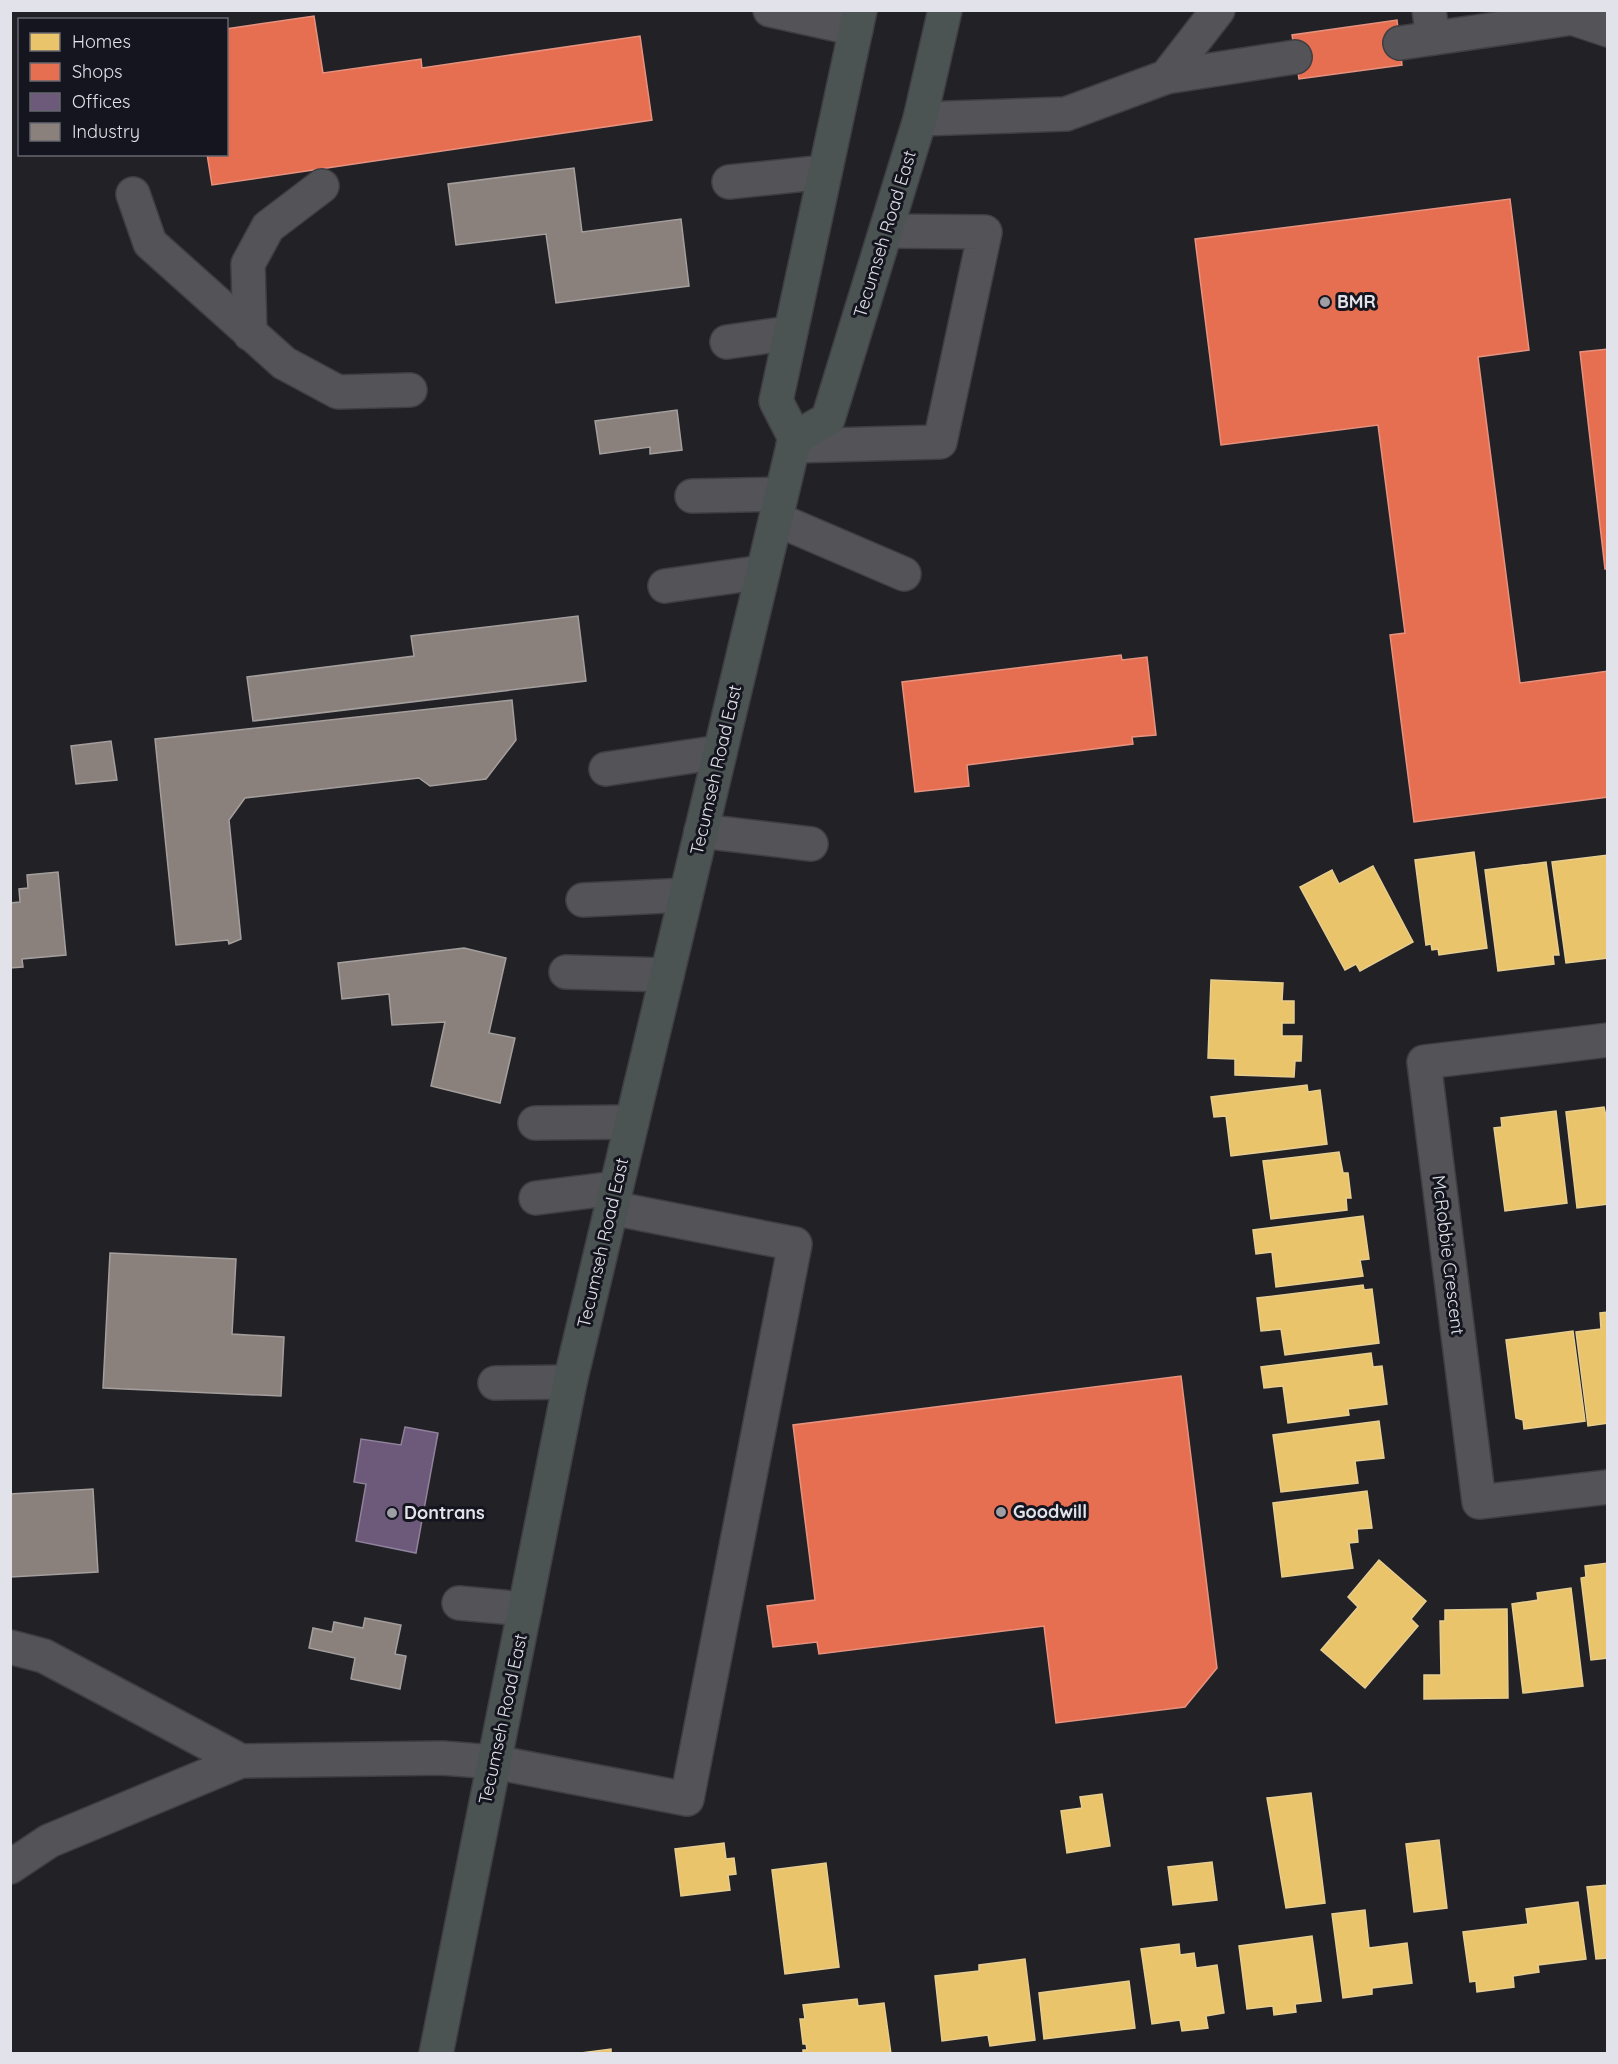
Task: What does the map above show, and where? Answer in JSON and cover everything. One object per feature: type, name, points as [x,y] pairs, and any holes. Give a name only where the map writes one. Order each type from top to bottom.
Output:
[{"type":"main road","name":"Tecumseh Road East","points":[[436,2054],[570,1382],[794,442],[828,419],[920,119],[945,10]]},
{"type":"main road","points":[[794,442],[776,400],[858,20]]},
{"type":"street","points":[[770,10],[858,20]]},
{"type":"street","points":[[1166,77],[1218,10]]},
{"type":"street","points":[[1400,43],[1431,24],[1571,14],[1608,30]]},
{"type":"street","points":[[920,119],[1066,114],[1166,77],[1295,57]]},
{"type":"street","points":[[729,182],[825,172]]},
{"type":"street","points":[[250,334],[248,264],[268,227],[322,186]]},
{"type":"street","points":[[133,194],[150,243],[284,363],[338,392],[410,390]]},
{"type":"street","points":[[794,442],[940,442],[985,232],[886,231]]},
{"type":"street","points":[[727,342],[790,333]]},
{"type":"street","points":[[692,496],[778,507],[904,574]]},
{"type":"street","points":[[665,586],[763,572]]},
{"type":"street","points":[[606,769],[720,752]]},
{"type":"street","points":[[701,831],[811,844]]},
{"type":"street","points":[[583,900],[686,895]]},
{"type":"street","points":[[567,972],[667,975]]},
{"type":"street","name":"McRobbie Crescent","points":[[1608,1040],[1424,1062],[1479,1502],[1608,1486]]},
{"type":"street","points":[[535,1123],[632,1122]]},
{"type":"street","points":[[10,1867],[49,1841],[241,1761],[442,1758],[494,1762],[687,1799],[795,1244],[614,1198],[536,1197]]},
{"type":"street","points":[[495,1383],[570,1382]]},
{"type":"street","points":[[459,1603],[525,1609]]},
{"type":"street","points":[[10,1647],[44,1656],[241,1761]]},
{"type":"building: Homes","points":[[1474,852],[1487,948],[1439,955],[1438,949],[1432,950],[1431,944],[1426,945],[1415,860]]},
{"type":"building: Homes","points":[[1608,855],[1608,958],[1566,963],[1552,862]]},
{"type":"building: Homes","points":[[1546,862],[1559,955],[1553,955],[1554,964],[1498,971],[1485,870]]},
{"type":"building: Homes","points":[[1373,866],[1413,942],[1360,971],[1356,964],[1345,970],[1300,887],[1332,870],[1339,884]]},
{"type":"building: Homes","points":[[1211,980],[1283,983],[1282,1001],[1294,1001],[1294,1023],[1282,1023],[1282,1036],[1302,1036],[1301,1061],[1295,1061],[1294,1077],[1235,1075],[1235,1059],[1208,1058]]},
{"type":"building: Homes","points":[[1307,1085],[1308,1092],[1320,1090],[1327,1144],[1231,1156],[1226,1116],[1214,1117],[1211,1097]]},
{"type":"building: Homes","points":[[1604,1107],[1608,1126],[1608,1204],[1577,1208],[1566,1112]]},
{"type":"building: Homes","points":[[1556,1111],[1567,1203],[1505,1211],[1494,1128],[1502,1127],[1501,1118]]},
{"type":"building: Homes","points":[[1339,1152],[1343,1173],[1348,1173],[1351,1198],[1346,1198],[1347,1210],[1271,1219],[1263,1161]]},
{"type":"building: Homes","points":[[1363,1216],[1369,1259],[1360,1260],[1363,1276],[1276,1287],[1272,1252],[1256,1254],[1253,1230]]},
{"type":"building: Homes","points":[[1363,1285],[1364,1290],[1372,1289],[1379,1343],[1285,1355],[1281,1329],[1261,1331],[1257,1298]]},
{"type":"building: Homes","points":[[1608,1312],[1608,1423],[1588,1426],[1576,1332],[1601,1329],[1600,1313]]},
{"type":"building: Homes","points":[[1573,1331],[1585,1421],[1524,1429],[1523,1420],[1516,1418],[1506,1340]]},
{"type":"building: Homes","points":[[1371,1353],[1373,1367],[1382,1366],[1387,1404],[1348,1409],[1349,1415],[1288,1423],[1283,1386],[1264,1388],[1261,1367]]},
{"type":"building: Homes","points":[[1379,1421],[1384,1458],[1355,1461],[1358,1483],[1281,1492],[1273,1435]]},
{"type":"building: Homes","points":[[1367,1491],[1372,1528],[1357,1529],[1358,1542],[1349,1543],[1353,1568],[1282,1577],[1273,1503]]},
{"type":"building: Homes","points":[[1379,1560],[1426,1601],[1411,1619],[1418,1626],[1365,1688],[1321,1650],[1358,1607],[1348,1597]]},
{"type":"building: Homes","points":[[1608,1563],[1608,1658],[1591,1660],[1581,1578],[1586,1577],[1585,1566]]},
{"type":"building: Homes","points":[[1571,1588],[1583,1686],[1523,1693],[1512,1604],[1538,1600],[1537,1593]]},
{"type":"building: Homes","points":[[1507,1609],[1508,1698],[1424,1699],[1424,1675],[1441,1675],[1440,1621],[1445,1621],[1445,1610]]},
{"type":"building: Homes","points":[[1311,1793],[1325,1903],[1286,1908],[1267,1798]]},
{"type":"building: Homes","points":[[1102,1794],[1110,1846],[1067,1853],[1061,1811],[1082,1808],[1080,1797]]},
{"type":"building: Homes","points":[[1439,1840],[1447,1908],[1414,1912],[1406,1844]]},
{"type":"building: Homes","points":[[724,1843],[726,1859],[734,1858],[736,1874],[728,1875],[730,1890],[681,1896],[675,1849]]},
{"type":"building: Homes","points":[[1212,1862],[1217,1900],[1173,1905],[1168,1867]]},
{"type":"building: Homes","points":[[826,1863],[839,1967],[785,1974],[772,1870]]},
{"type":"building: Homes","points":[[1608,1885],[1608,1958],[1596,1959],[1587,1887]]},
{"type":"building: Homes","points":[[1578,1902],[1586,1959],[1538,1965],[1539,1972],[1513,1976],[1514,1987],[1477,1992],[1476,1981],[1470,1982],[1463,1932],[1528,1924],[1526,1909]]},
{"type":"building: Homes","points":[[1365,1910],[1369,1948],[1407,1943],[1412,1983],[1372,1988],[1372,1994],[1343,1998],[1332,1914]]},
{"type":"building: Homes","points":[[1312,1936],[1321,2001],[1295,2004],[1296,2012],[1274,2015],[1273,2006],[1247,2009],[1239,1946]]},
{"type":"building: Homes","points":[[1179,1944],[1180,1955],[1194,1953],[1196,1968],[1217,1965],[1224,2013],[1206,2016],[1208,2028],[1182,2031],[1180,2020],[1152,2024],[1141,1949]]},
{"type":"building: Homes","points":[[1025,1959],[1035,2040],[990,2046],[988,2035],[942,2041],[935,1976],[979,1971],[979,1965]]},
{"type":"building: Homes","points":[[1129,1981],[1135,2028],[1044,2039],[1039,1993]]},
{"type":"building: Homes","points":[[857,1999],[858,2006],[884,2003],[891,2054],[803,2054],[803,2050],[807,2050],[806,2044],[803,2044],[800,2019],[805,2019],[803,2005]]},
{"type":"building: Homes","points":[[611,2049],[611,2054],[573,2054]]},
{"type":"building: Shops","points":[[314,16],[323,73],[421,59],[422,68],[640,36],[652,120],[212,185],[207,156],[228,156],[228,29]]},
{"type":"building: Shops","points":[[1397,20],[1402,65],[1299,79],[1292,35]]},
{"type":"building: Shops","points":[[1510,199],[1529,350],[1478,357],[1520,683],[1608,671],[1608,797],[1414,822],[1390,635],[1405,633],[1378,425],[1221,445],[1195,239]]},
{"type":"building: Shops","points":[[1608,349],[1608,569],[1605,569],[1580,352]]},
{"type":"building: Shops","points":[[1121,655],[1122,660],[1147,657],[1156,735],[1132,737],[1133,744],[967,765],[969,786],[915,792],[902,682]]},
{"type":"building: Shops","name":"Goodwill","points":[[1181,1376],[1217,1668],[1185,1707],[1056,1723],[1044,1626],[819,1654],[817,1642],[773,1647],[767,1606],[815,1600],[793,1425]]},
{"type":"building: Offices","name":"Dontrans","points":[[405,1427],[438,1433],[416,1553],[356,1541],[366,1484],[354,1482],[361,1439],[401,1445]]},
{"type":"building: Industry","points":[[574,168],[582,232],[681,219],[689,286],[556,303],[546,234],[456,245],[448,184]]},
{"type":"building: Industry","points":[[677,410],[682,450],[650,454],[650,447],[600,454],[595,421]]},
{"type":"building: Industry","points":[[578,616],[586,681],[253,721],[247,677],[414,656],[411,636]]},
{"type":"building: Industry","points":[[512,700],[516,740],[486,779],[430,786],[419,778],[245,798],[229,820],[241,939],[229,944],[228,940],[176,945],[155,739]]},
{"type":"building: Industry","points":[[111,741],[117,780],[76,784],[71,746]]},
{"type":"building: Industry","points":[[58,872],[66,955],[22,959],[23,967],[10,968],[10,903],[20,902],[19,889],[28,888],[27,875]]},
{"type":"building: Industry","points":[[464,948],[506,958],[489,1033],[515,1038],[500,1103],[431,1086],[445,1022],[392,1025],[389,994],[342,999],[338,963]]},
{"type":"building: Industry","points":[[110,1253],[236,1259],[232,1334],[284,1337],[281,1396],[103,1388]]},
{"type":"building: Industry","points":[[93,1489],[98,1572],[11,1577],[10,1494]]},
{"type":"building: Industry","points":[[365,1618],[401,1625],[395,1654],[406,1656],[400,1689],[351,1679],[355,1658],[309,1648],[313,1628],[332,1632],[334,1622],[363,1628]]},
{"type":"place","name":"BMR","points":[[1325,302]]},
{"type":"place","name":"Goodwill","points":[[1001,1512]]},
{"type":"place","name":"Dontrans","points":[[392,1513]]}]
